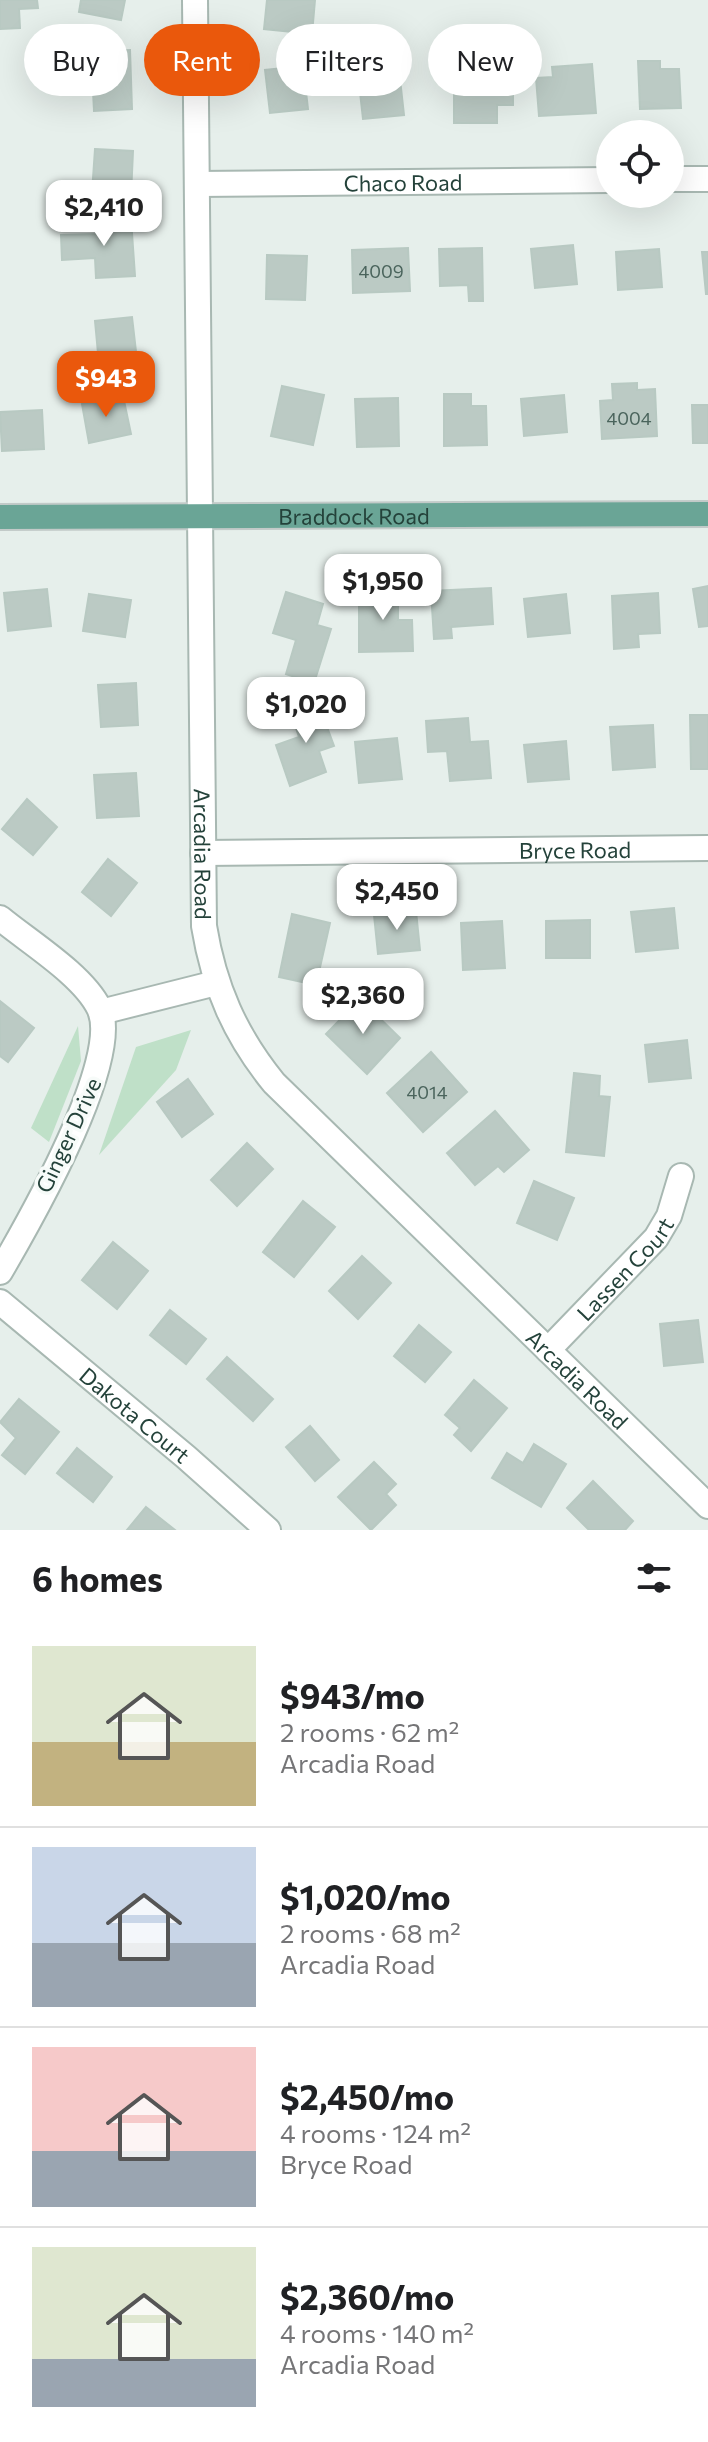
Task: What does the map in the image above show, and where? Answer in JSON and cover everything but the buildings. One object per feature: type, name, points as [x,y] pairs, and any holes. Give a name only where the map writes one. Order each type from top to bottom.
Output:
[{"type":"main road","name":"Braddock Road","points":[[0,517],[200,519],[708,514]]},
{"type":"street","name":"Arcadia Road","points":[[195,0],[204,926],[216,983],[249,1052],[274,1083],[708,1506]]},
{"type":"street","points":[[684,179],[708,179]]},
{"type":"street","name":"Chaco Road","points":[[197,184],[596,180]]},
{"type":"street","name":"Bryce Road","points":[[203,853],[708,848]]},
{"type":"street","points":[[0,918],[81,984],[101,1012],[216,983]]},
{"type":"street","name":"Ginger Drive","points":[[0,1272],[96,1081],[106,1028],[101,1012]]},
{"type":"street","name":"Lassen Court","points":[[548,1350],[656,1238],[669,1216],[681,1176]]},
{"type":"street","name":"Dakota Court","points":[[0,1302],[186,1457],[268,1530]]},
{"type":"green space","points":[[78,1026],[81,1061],[49,1142],[31,1128]]},
{"type":"green space","points":[[191,1030],[176,1070],[99,1155],[136,1047]]}]
